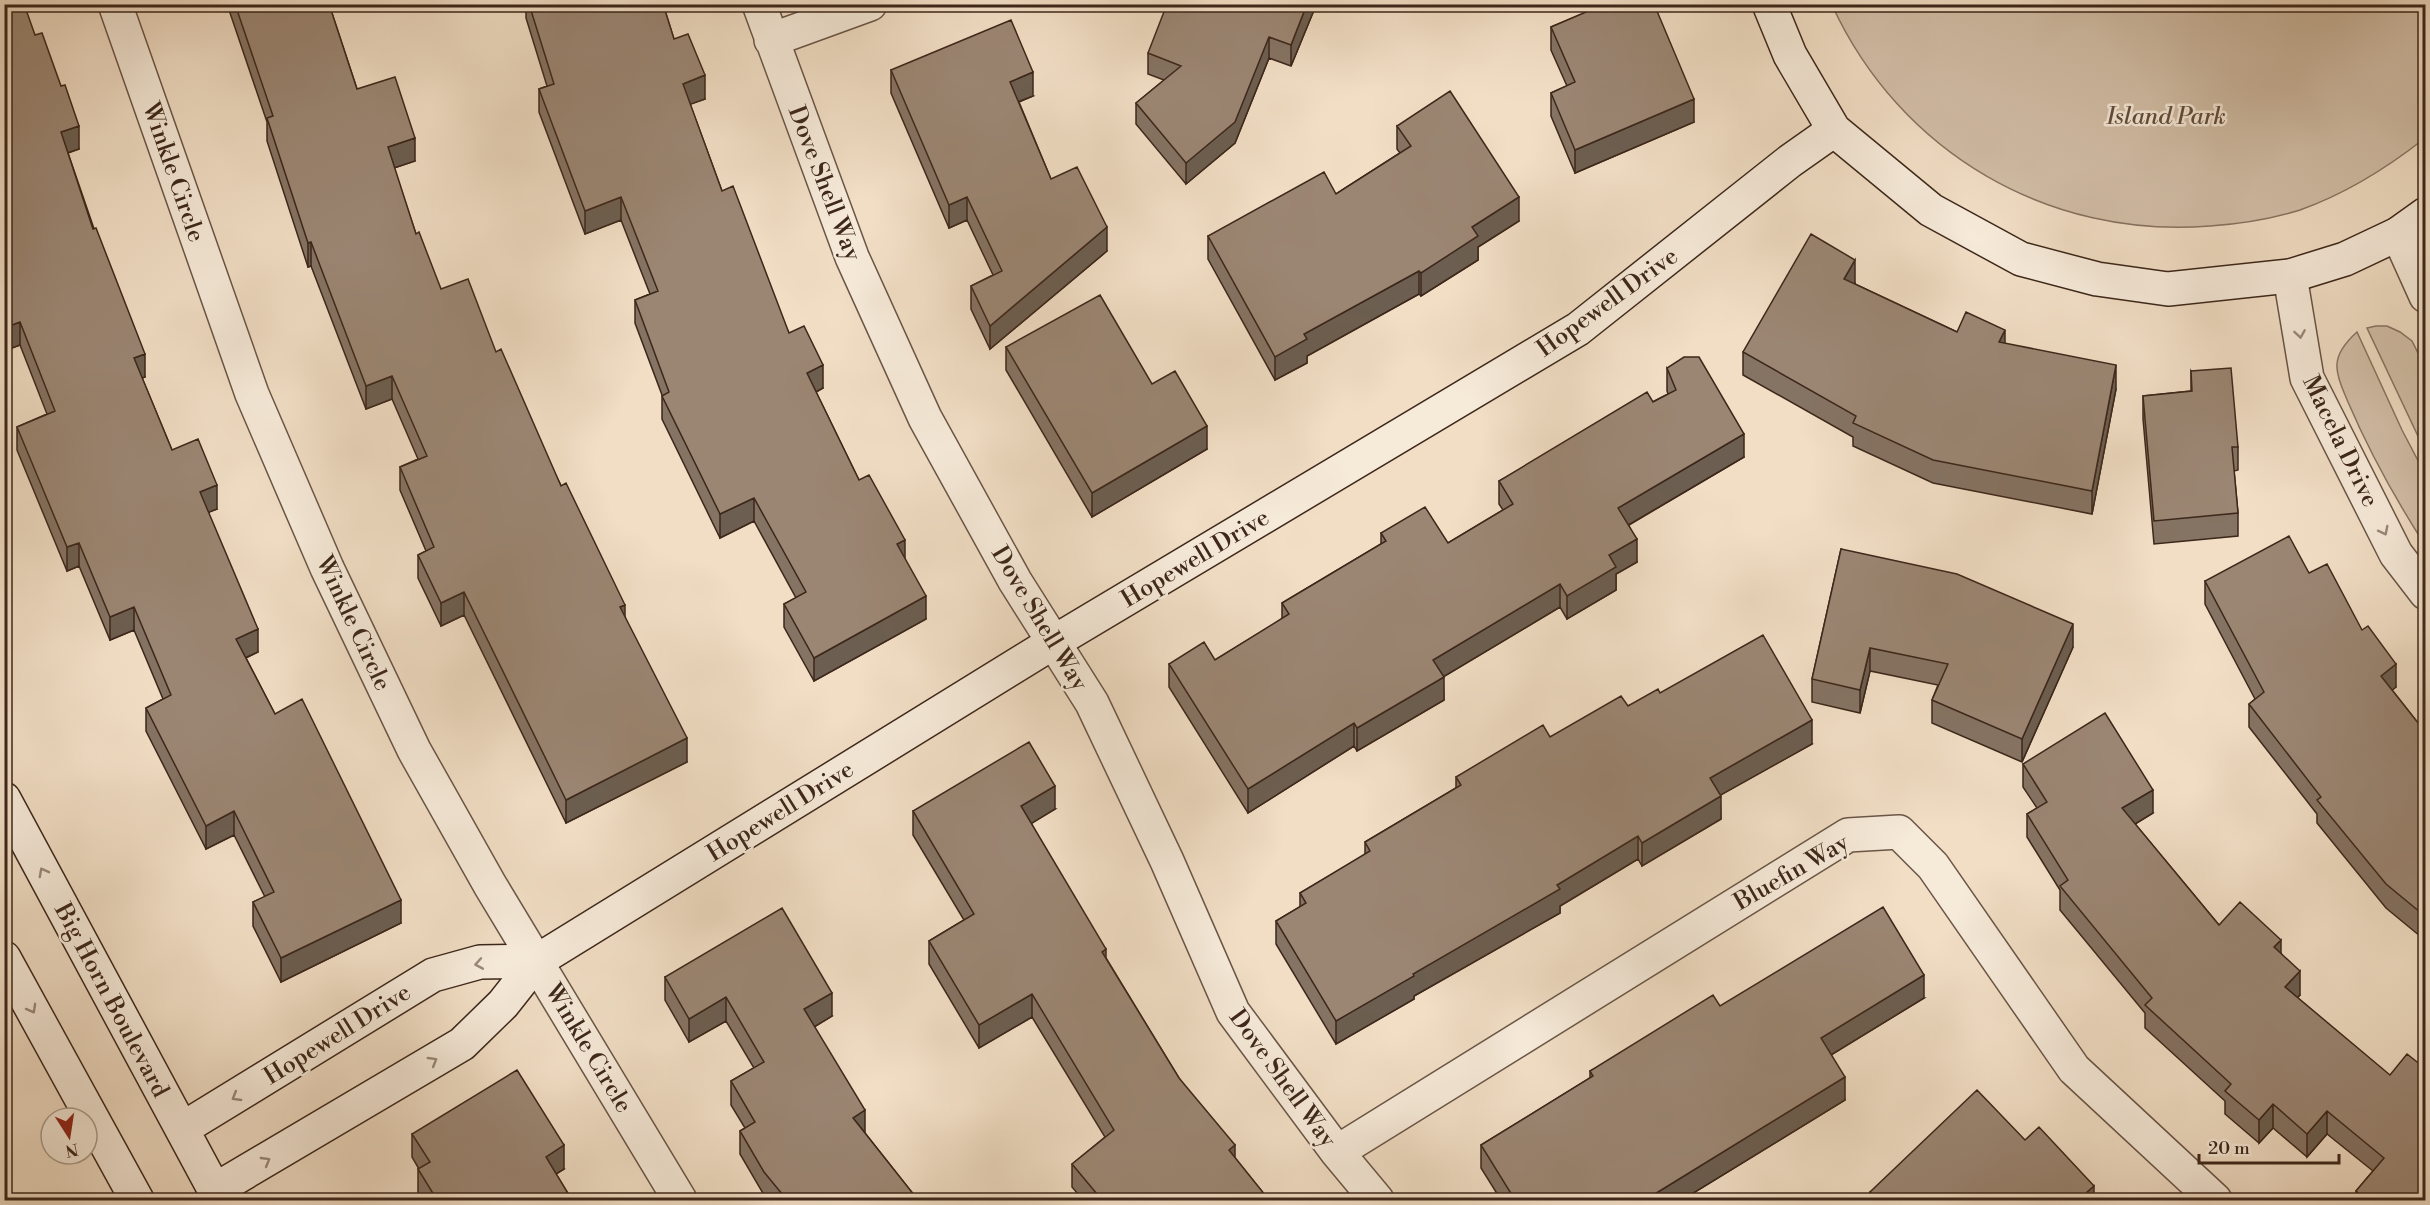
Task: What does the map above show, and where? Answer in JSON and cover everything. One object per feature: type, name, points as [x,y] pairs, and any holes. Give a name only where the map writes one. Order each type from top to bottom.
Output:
[{"type":"street","name":"Winkle Circle","points":[[115,4],[252,394],[327,568],[414,750],[490,885],[680,1200]]},
{"type":"street","name":"Dove Shell Way","points":[[759,4],[852,257],[925,418],[1015,581],[1092,703],[1167,861],[1233,1012],[1337,1152],[1377,1200]]},
{"type":"street","points":[[771,40],[870,4]]},
{"type":"street","points":[[1769,4],[1790,55],[1834,130],[1931,210],[2021,259],[2097,279],[2168,289],[2290,276],[2345,259],[2398,234],[2426,214]]},
{"type":"street","name":"Hopewell Drive","points":[[218,1195],[462,1044],[503,1004],[537,961],[1054,642],[1578,329],[1790,161],[1834,130]]},
{"type":"street","points":[[2398,234],[2426,296]]},
{"type":"street","name":"Macela Drive","points":[[2290,276],[2307,378],[2396,554],[2426,593]]},
{"type":"street","name":"Big Horn Boulevard","points":[[4,799],[218,1195]]},
{"type":"street","name":"Bluefin Way","points":[[1337,1152],[1848,835],[1899,832],[1933,866],[2074,1069],[2215,1200]]},
{"type":"street","points":[[4,958],[137,1200]]},
{"type":"street","name":"Hopewell Drive","points":[[182,1129],[433,975],[480,962],[537,961]]},
{"type":"green space","name":"Island Park","points":[[1832,5],[2425,5],[2425,138],[2381,170],[2349,188],[2317,204],[2278,216],[2210,226],[2150,226],[2093,218],[2038,201],[1986,176],[1939,143],[1897,104],[1861,58]]},
{"type":"green space","points":[[2387,326],[2412,341],[2425,367],[2425,451],[2367,328]]},
{"type":"green space","points":[[2357,332],[2425,474],[2425,545],[2374,457],[2339,381],[2338,357],[2346,343]]},
{"type":"building","points":[[4,4],[24,4],[35,35],[42,33],[61,86],[65,85],[79,126],[61,132],[93,229],[96,228],[145,354],[134,358],[172,450],[198,439],[217,485],[200,492],[258,629],[236,639],[275,714],[302,699],[401,900],[281,958],[253,902],[274,892],[234,811],[206,826],[146,708],[171,695],[134,607],[110,617],[79,543],[67,547],[17,427],[55,411],[20,322],[4,328]]},
{"type":"building","points":[[235,4],[329,4],[357,89],[395,77],[415,138],[388,147],[416,234],[419,232],[441,289],[468,279],[496,352],[501,349],[561,486],[566,483],[625,605],[620,607],[687,738],[566,800],[464,592],[441,603],[418,555],[434,547],[400,467],[427,456],[392,376],[366,386],[311,242],[308,243],[267,118],[273,116]]},
{"type":"building","points":[[529,4],[663,4],[674,39],[688,34],[705,75],[683,84],[722,191],[733,186],[789,333],[804,326],[823,365],[807,373],[859,480],[869,475],[905,540],[897,544],[926,596],[814,658],[784,604],[806,592],[754,498],[720,514],[662,396],[669,392],[635,300],[658,291],[621,197],[585,211],[539,89],[554,84]]},
{"type":"building","points":[[1167,4],[1307,4],[1291,45],[1269,37],[1235,122],[1186,163],[1136,103],[1181,66],[1148,53]]},
{"type":"building","points":[[1592,4],[1654,4],[1694,99],[1575,150],[1551,93],[1575,82],[1551,27],[1593,9]]},
{"type":"building","points":[[1011,20],[1033,72],[1010,82],[1051,179],[1077,167],[1107,227],[990,326],[971,286],[1002,271],[967,197],[949,205],[891,70]]},
{"type":"building","points":[[1450,91],[1519,197],[1472,227],[1478,236],[1421,273],[1419,271],[1304,334],[1307,339],[1275,357],[1208,236],[1324,172],[1336,194],[1411,146],[1397,126]]},
{"type":"building","points":[[1811,234],[1855,260],[1844,279],[1957,332],[1966,312],[2005,330],[1999,342],[2116,365],[2092,491],[1933,460],[1853,423],[1856,416],[1743,352]]},
{"type":"building","points":[[1100,295],[1152,384],[1175,371],[1207,426],[1092,493],[1006,347]]},
{"type":"building","points":[[1684,357],[1699,357],[1744,434],[1618,508],[1637,539],[1609,555],[1616,567],[1567,596],[1560,584],[1433,660],[1444,677],[1357,728],[1354,723],[1248,789],[1169,664],[1204,642],[1215,660],[1289,614],[1282,603],[1386,541],[1381,533],[1425,507],[1448,543],[1513,504],[1499,481],[1647,392],[1653,402],[1676,390],[1667,368]]},
{"type":"building","points":[[2231,368],[2238,447],[2232,447],[2238,513],[2154,521],[2143,396],[2192,391],[2191,371]]},
{"type":"building","points":[[2289,536],[2309,573],[2327,564],[2362,630],[2368,626],[2396,664],[2381,676],[2426,733],[2426,917],[2386,884],[2317,800],[2321,797],[2249,704],[2264,692],[2205,581]]},
{"type":"building","points":[[1841,549],[1957,574],[2073,624],[2022,739],[1932,700],[1948,664],[1870,648],[1860,690],[1812,679]]},
{"type":"building","points":[[1763,635],[1812,720],[1710,778],[1721,796],[1642,843],[1638,836],[1557,885],[1560,889],[1336,1021],[1276,921],[1306,903],[1300,893],[1370,851],[1365,842],[1461,785],[1456,777],[1543,725],[1550,737],[1621,696],[1628,706],[1658,689],[1660,693]]},
{"type":"building","points":[[2105,713],[2153,790],[2122,808],[2219,925],[2240,902],[2281,940],[2274,947],[2300,971],[2285,987],[2390,1075],[2407,1054],[2426,1069],[2426,1200],[2367,1200],[2356,1191],[2384,1158],[2327,1111],[2307,1134],[2273,1104],[2259,1120],[2225,1091],[2231,1084],[2145,1005],[2152,998],[2060,886],[2068,880],[2027,814],[2047,802],[2023,764]]},
{"type":"building","points":[[1029,742],[1055,786],[1021,806],[1106,949],[1102,952],[1179,1078],[1235,1145],[1229,1150],[1269,1200],[1102,1200],[1072,1164],[1114,1130],[1032,994],[979,1025],[929,941],[974,914],[913,811]]},
{"type":"building","points":[[1883,907],[1924,975],[1821,1038],[1845,1077],[1645,1200],[1515,1200],[1481,1145],[1593,1076],[1590,1071],[1713,995],[1720,1006]]},
{"type":"building","points":[[782,908],[832,993],[804,1009],[865,1110],[853,1118],[918,1200],[787,1200],[764,1172],[740,1131],[755,1122],[731,1081],[764,1062],[726,997],[689,1019],[665,977]]},
{"type":"building","points":[[517,1070],[564,1145],[546,1157],[572,1200],[437,1200],[418,1169],[430,1162],[412,1134]]},
{"type":"building","points":[[1977,1090],[2025,1140],[2039,1127],[2094,1186],[2087,1192],[2096,1200],[1879,1200],[1870,1192]]}]
